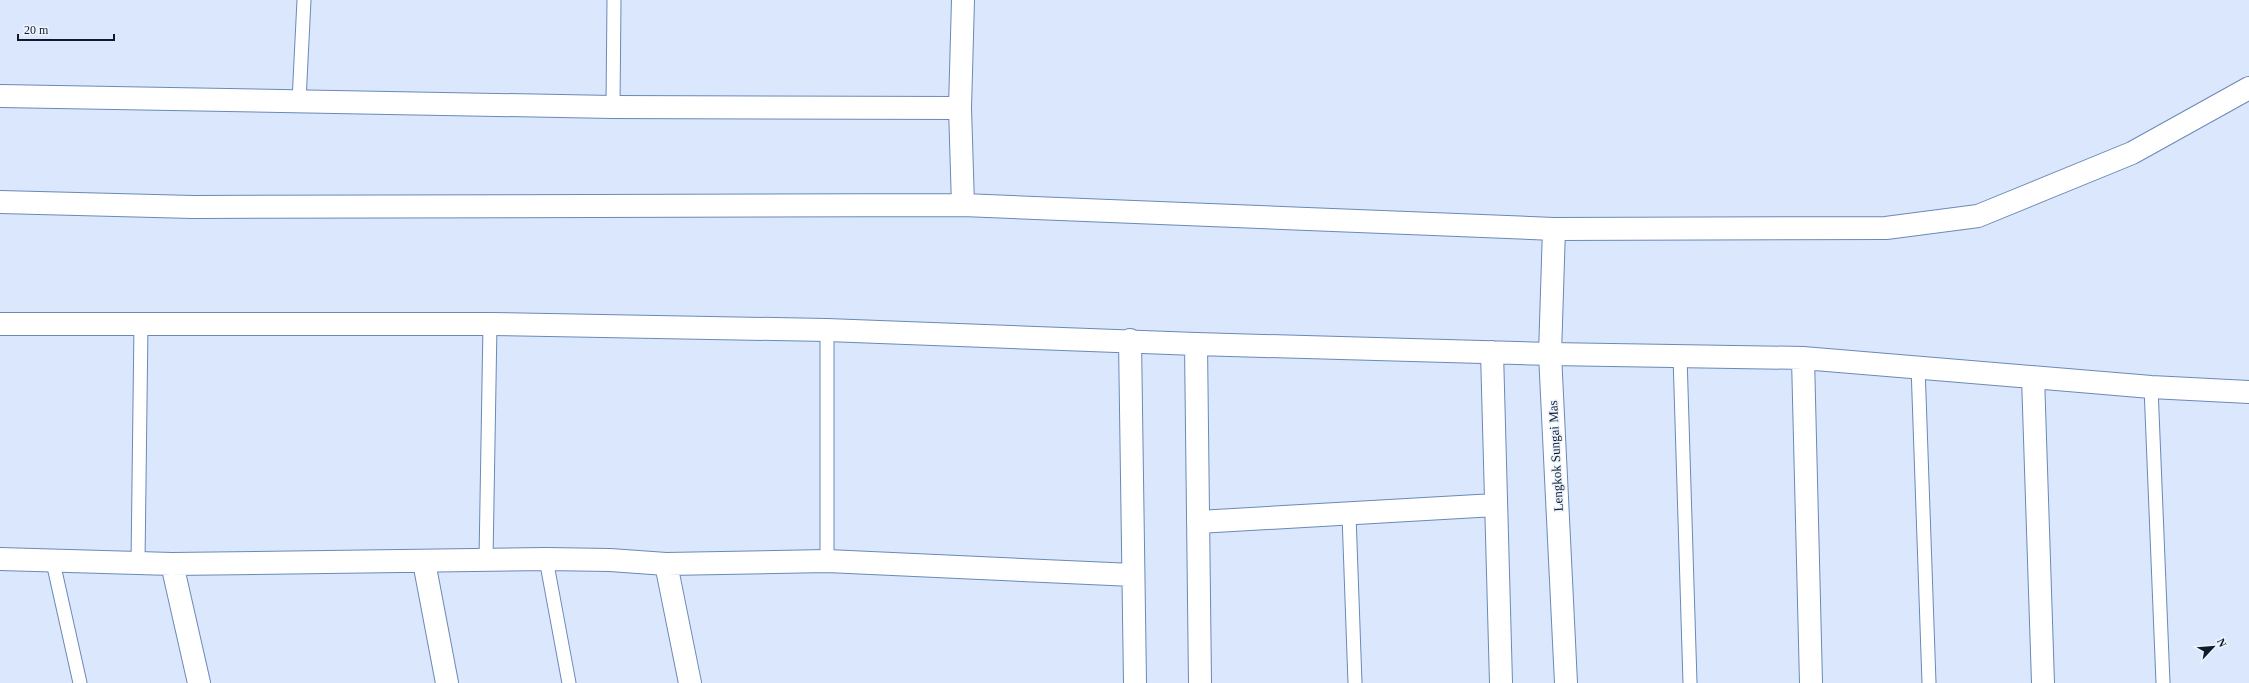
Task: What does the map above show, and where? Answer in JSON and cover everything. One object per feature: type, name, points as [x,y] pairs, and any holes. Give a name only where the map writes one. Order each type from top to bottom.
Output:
[{"type":"street","points":[[963,0],[960,108],[963,204]]},
{"type":"street","points":[[0,202],[193,207],[963,204],[1554,229],[1886,228],[1978,216],[2132,153],[2249,88]]},
{"type":"street","points":[[0,96],[613,107],[960,108]]},
{"type":"street","name":"Lengkok Sungai Mas","points":[[1554,229],[1550,354],[1566,683]]},
{"type":"street","points":[[0,324],[490,324],[827,330],[1130,340],[1196,344],[1550,354],[1803,358],[1918,366],[2151,387],[2249,392]]},
{"type":"street","points":[[1130,340],[1135,683]]},
{"type":"street","points":[[1196,344],[1200,683]]},
{"type":"street","points":[[1492,352],[1501,683]]},
{"type":"street","points":[[1803,358],[1810,683]]},
{"type":"street","points":[[2033,377],[2043,683]]},
{"type":"street","points":[[1198,522],[1349,515],[1495,505]]},
{"type":"street","points":[[0,559],[53,562],[172,564],[424,562],[486,560],[610,560],[666,564],[827,561],[1133,575]]},
{"type":"street","points":[[424,562],[447,683]]},
{"type":"street","points":[[172,564],[199,683]]},
{"type":"street","points":[[666,564],[690,683]]},
{"type":"lane","points":[[299,101],[304,0]]},
{"type":"lane","points":[[613,107],[614,0]]},
{"type":"lane","points":[[138,563],[141,324]]},
{"type":"lane","points":[[486,560],[490,324]]},
{"type":"lane","points":[[827,330],[827,561]]},
{"type":"lane","points":[[1680,356],[1690,683]]},
{"type":"lane","points":[[1918,366],[1929,683]]},
{"type":"lane","points":[[2151,387],[2163,683]]},
{"type":"lane","points":[[1349,515],[1355,683]]},
{"type":"lane","points":[[546,560],[569,683]]},
{"type":"lane","points":[[53,562],[80,683]]}]
